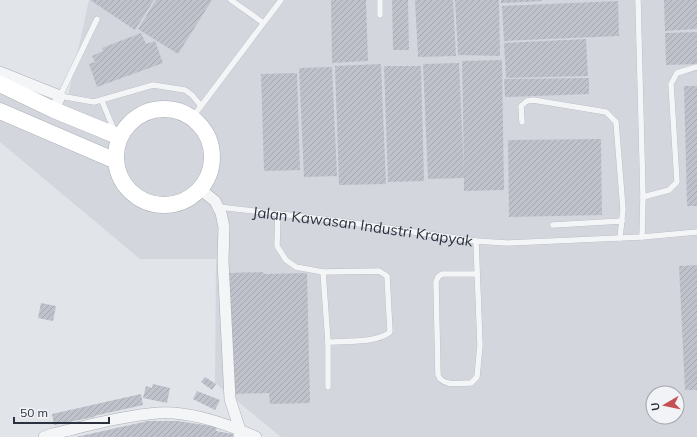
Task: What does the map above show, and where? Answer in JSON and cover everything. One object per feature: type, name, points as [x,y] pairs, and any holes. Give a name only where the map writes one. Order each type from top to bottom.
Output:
[{"type":"street","points":[[0,72],[118,136]]},
{"type":"street","points":[[0,84],[57,103]]},
{"type":"street","points":[[166,109],[180,112],[196,112],[212,153],[211,166],[207,179],[200,189],[189,198],[176,204],[161,206],[147,203],[135,196],[125,186],[118,173],[116,161],[118,136],[139,116],[152,110],[166,109]]},
{"type":"street","points":[[0,111],[116,161]]},
{"type":"street","points":[[200,189],[215,201],[219,207],[224,227],[223,267],[230,399],[239,433]]},
{"type":"street","points":[[44,437],[108,421],[158,413],[206,419],[239,433],[256,437]]},
{"type":"lane","points":[[231,0],[262,22]]},
{"type":"lane","points":[[196,112],[262,22],[281,0]]},
{"type":"lane","points":[[380,0],[380,15]]},
{"type":"lane","points":[[638,0],[643,197],[642,237]]},
{"type":"lane","points":[[97,19],[57,103],[102,101],[153,85],[185,90],[192,94],[196,112]]},
{"type":"lane","points":[[643,197],[669,190],[677,182],[671,84],[677,73],[697,67]]},
{"type":"lane","points":[[522,122],[521,106],[527,101],[533,100],[606,112],[612,116],[616,122],[623,209],[620,238]]},
{"type":"lane","points":[[102,101],[118,136]]},
{"type":"lane","name":"Jalan Kawasan Industri Krapyak","points":[[219,207],[278,213],[476,241],[507,243],[642,237],[697,232]]},
{"type":"lane","points":[[278,213],[277,246],[286,260],[296,267],[323,272],[379,271],[386,276],[388,285],[390,332],[386,336],[377,339],[328,342]]},
{"type":"lane","points":[[553,225],[622,221]]},
{"type":"lane","points":[[476,241],[476,274],[480,345],[477,377],[470,383],[445,383],[440,380],[438,375],[436,282],[438,277],[442,274],[476,274]]},
{"type":"lane","points":[[323,272],[328,342],[328,387]]},
{"type":"shaded area","points":[[89,0],[697,0],[697,437],[281,437],[215,383],[216,259],[140,259],[0,142],[0,73],[68,96]]},
{"type":"building","points":[[90,0],[154,0],[135,30]]},
{"type":"building","points":[[156,0],[212,0],[178,54],[138,29]]},
{"type":"building","points":[[331,0],[366,0],[368,61],[332,63]]},
{"type":"building","points":[[392,0],[408,0],[409,50],[393,50]]},
{"type":"building","points":[[415,0],[453,0],[456,56],[418,57]]},
{"type":"building","points":[[455,0],[499,0],[500,56],[458,55]]},
{"type":"building","points":[[501,0],[542,0],[542,1],[501,3]]},
{"type":"building","points":[[664,0],[697,0],[697,29],[665,31]]},
{"type":"building","points":[[618,1],[619,36],[504,41],[502,6]]},
{"type":"building","points":[[697,32],[697,64],[666,65],[665,33]]},
{"type":"building","points":[[141,33],[146,44],[155,41],[163,63],[97,87],[89,64],[95,62],[92,56],[103,51],[102,48]]},
{"type":"building","points":[[586,39],[588,76],[506,78],[504,43]]},
{"type":"building","points":[[502,60],[504,190],[464,191],[464,178],[428,179],[423,64],[459,63],[464,171],[462,61]]},
{"type":"building","points":[[381,64],[386,184],[339,185],[335,66]]},
{"type":"building","points":[[384,66],[421,66],[424,181],[388,182]]},
{"type":"building","points":[[332,67],[337,176],[304,177],[299,68]]},
{"type":"building","points":[[297,73],[300,170],[264,171],[261,74]]},
{"type":"building","points":[[589,78],[589,94],[505,97],[504,79]]},
{"type":"building","points":[[684,86],[697,86],[697,206],[687,206]]},
{"type":"building","points":[[601,139],[602,215],[509,217],[508,140]]},
{"type":"building","points":[[697,265],[697,390],[685,390],[679,266]]},
{"type":"building","points":[[263,272],[264,274],[307,273],[310,403],[270,404],[269,393],[231,394],[228,273]]},
{"type":"building","points":[[41,303],[56,306],[53,321],[38,318]]},
{"type":"building","points":[[205,377],[216,384],[212,390],[201,382]]},
{"type":"building","points":[[153,384],[170,388],[167,403],[143,398],[146,386],[152,388]]},
{"type":"building","points":[[197,391],[220,400],[215,410],[193,399]]},
{"type":"building","points":[[141,394],[143,405],[54,425],[52,414]]},
{"type":"building","points":[[148,421],[178,421],[217,427],[216,431],[233,434],[233,437],[76,437]]}]
